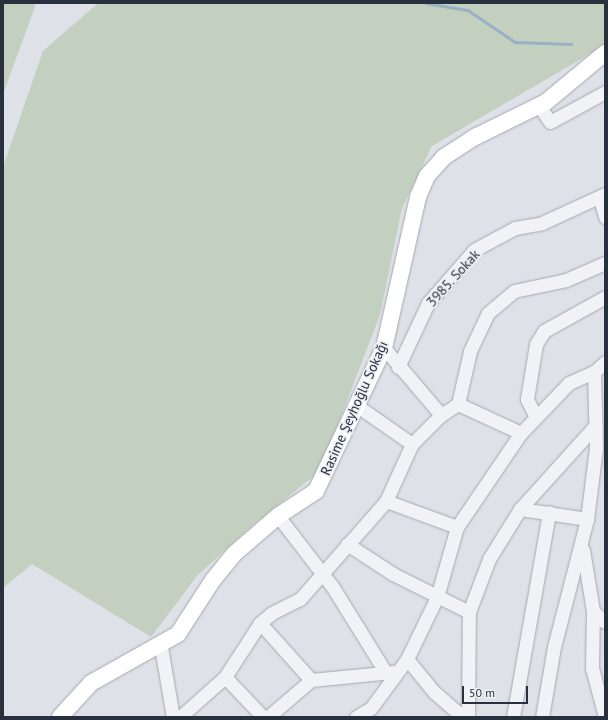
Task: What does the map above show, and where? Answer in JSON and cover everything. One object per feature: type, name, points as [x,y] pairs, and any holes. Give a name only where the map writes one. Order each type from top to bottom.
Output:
[{"type":"main road","name":"Rasime Şeyhoğlu Sokağı","points":[[60,717],[91,682],[122,664],[161,647],[178,634],[213,580],[234,554],[278,516],[316,491],[330,468],[356,405],[384,348],[418,197],[427,176],[444,157],[475,136],[539,106],[605,53]]},
{"type":"street","points":[[539,106],[550,122],[605,92]]},
{"type":"street","points":[[602,197],[605,217]]},
{"type":"street","name":"3985. Sokak","points":[[398,367],[428,303],[474,250],[515,228],[542,223],[602,197]]},
{"type":"street","points":[[180,717],[225,677],[260,623],[300,599],[386,501],[412,444],[441,415],[458,404],[477,330],[502,299],[514,291],[589,273],[605,264]]},
{"type":"street","points":[[536,417],[527,399],[536,344],[544,330],[605,297]]},
{"type":"street","points":[[384,348],[398,367],[441,415]]},
{"type":"street","points":[[356,717],[374,712],[403,665],[437,597],[458,527],[521,433],[569,382],[594,372],[605,362]]},
{"type":"street","points":[[403,665],[456,711],[468,717],[469,612],[489,559],[520,509],[596,425],[601,407],[594,372]]},
{"type":"street","points":[[458,404],[521,433]]},
{"type":"street","points":[[356,405],[412,444]]},
{"type":"street","points":[[542,717],[554,647],[583,546],[601,450],[596,425]]},
{"type":"street","points":[[386,501],[458,527]]},
{"type":"street","points":[[520,509],[549,512],[587,519]]},
{"type":"street","points":[[513,717],[549,512]]},
{"type":"street","points":[[278,516],[321,575],[332,586],[386,673]]},
{"type":"street","points":[[347,544],[393,574],[469,612]]},
{"type":"street","points":[[583,546],[593,611],[592,668],[605,717]]},
{"type":"street","points":[[593,611],[605,622]]},
{"type":"street","points":[[260,623],[311,680]]},
{"type":"street","points":[[161,647],[173,717]]},
{"type":"street","points":[[268,717],[311,680],[386,673],[403,665]]},
{"type":"street","points":[[225,677],[263,717]]},
{"type":"green space","points":[[3,3],[35,3],[35,7],[3,94]]},
{"type":"green space","points":[[98,3],[605,3],[605,45],[432,146],[402,208],[380,315],[320,471],[247,530],[197,576],[151,637],[32,564],[3,588],[3,167],[43,51]]},
{"type":"waterway","points":[[426,3],[468,10],[515,42],[571,44]]}]
